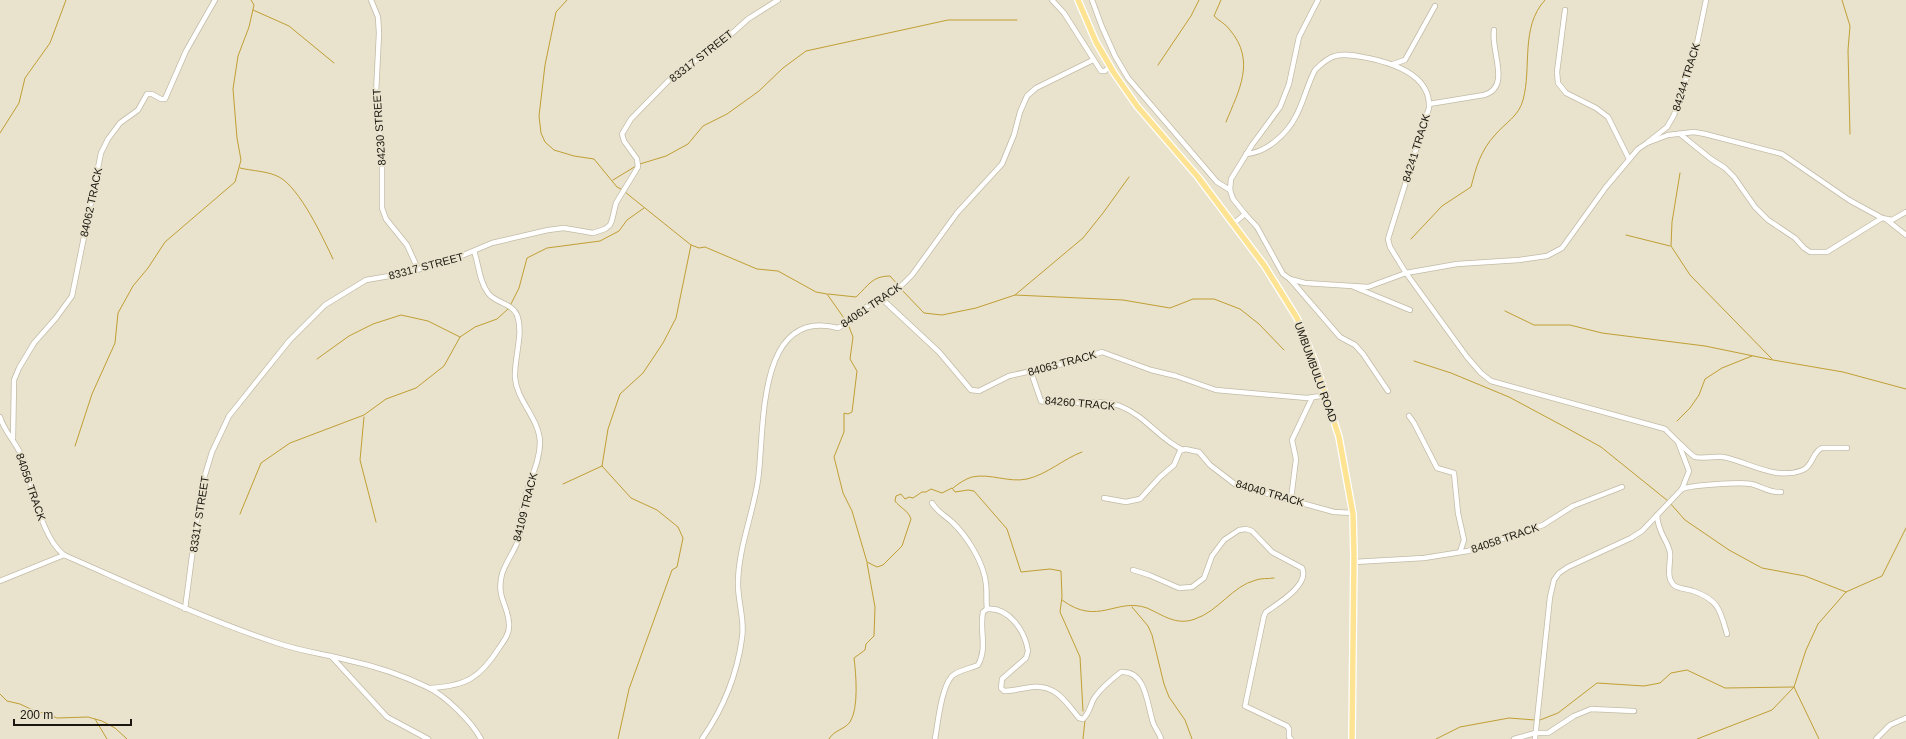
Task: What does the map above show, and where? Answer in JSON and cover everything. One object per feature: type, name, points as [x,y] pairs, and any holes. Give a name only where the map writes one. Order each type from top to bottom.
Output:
[{"type":"main road","name":"UMBUMBULU ROAD","points":[[1078,0],[1096,42],[1108,63],[1137,106],[1198,177],[1264,265],[1297,318],[1327,395],[1339,436],[1353,513],[1354,562],[1352,739]]},
{"type":"street","name":"84062 TRACK","points":[[13,439],[14,380],[18,368],[34,343],[56,318],[72,296],[101,153],[108,139],[120,123],[138,110],[147,94],[152,94],[161,99],[165,99],[186,51],[215,0]]},
{"type":"street","name":"84230 STREET","points":[[371,0],[378,17],[376,94],[382,151],[382,208],[386,219],[407,245],[418,269]]},
{"type":"street","name":"83317 STREET","points":[[185,609],[201,488],[212,452],[229,416],[289,341],[324,305],[366,280],[401,274],[458,258],[502,240],[557,228],[593,233],[598,232],[610,225],[616,203],[638,166],[637,159],[624,141],[622,134],[631,119],[676,73],[718,46],[748,19],[778,0]]},
{"type":"street","points":[[1052,0],[1075,28],[1093,60],[1101,70],[1105,71],[1108,63],[1115,56]]},
{"type":"street","points":[[1092,0],[1115,56],[1128,78],[1217,182],[1230,190]]},
{"type":"street","points":[[1318,0],[1300,38],[1289,84],[1280,107],[1246,154],[1231,179],[1230,190],[1233,199],[1257,227],[1283,274],[1318,310],[1340,337],[1355,345],[1363,354],[1388,392]]},
{"type":"street","name":"84244 TRACK","points":[[1290,280],[1305,283],[1368,287],[1406,273],[1457,264],[1519,260],[1547,256],[1562,248],[1602,191],[1629,159],[1638,149],[1667,127],[1672,119],[1693,58],[1706,0]]},
{"type":"street","points":[[1392,64],[1405,60],[1435,6]]},
{"type":"street","points":[[1566,10],[1557,72],[1558,83],[1566,93],[1596,108],[1608,117],[1629,159]]},
{"type":"street","points":[[1429,104],[1484,95],[1492,93],[1496,89],[1498,75],[1493,38],[1494,30]]},
{"type":"street","name":"84241 TRACK","points":[[1246,154],[1253,154],[1271,144],[1284,133],[1296,117],[1315,70],[1326,60],[1334,56],[1359,56],[1402,67],[1414,76],[1423,88],[1429,104],[1424,125],[1388,240],[1390,247],[1406,273],[1481,374],[1491,381],[1665,429],[1678,442],[1698,457],[1722,457],[1750,467],[1778,473],[1804,470],[1809,466],[1819,449],[1847,448]]},
{"type":"street","name":"84061 TRACK","points":[[702,739],[718,714],[726,696],[739,655],[743,621],[739,601],[739,569],[758,480],[764,428],[764,404],[771,370],[786,340],[798,331],[810,326],[820,325],[838,328],[881,298],[900,287],[912,275],[957,212],[1002,164],[1014,135],[1020,112],[1027,96],[1036,88],[1093,60]]},
{"type":"street","points":[[1680,134],[1711,160],[1725,168],[1734,177],[1755,207],[1768,220],[1795,238],[1810,252],[1827,252],[1882,218]]},
{"type":"street","points":[[1647,143],[1668,135],[1705,134],[1782,154],[1850,200],[1887,220],[1906,235]]},
{"type":"street","points":[[1887,220],[1897,218],[1906,212]]},
{"type":"street","points":[[1233,224],[1245,214]]},
{"type":"street","name":"84109 TRACK","points":[[430,688],[451,686],[480,674],[494,656],[509,630],[509,620],[500,588],[504,568],[518,541],[522,506],[539,447],[536,424],[526,409],[517,389],[515,370],[519,326],[517,314],[509,307],[488,294],[482,281],[474,251]]},
{"type":"street","points":[[1350,286],[1410,310]]},
{"type":"street","name":"84063 TRACK","points":[[881,298],[939,352],[971,390],[979,391],[1009,376],[1067,363],[1102,352],[1151,370],[1176,376],[1216,390],[1312,398],[1327,395]]},
{"type":"street","name":"84260 TRACK","points":[[1031,372],[1041,401],[1099,403],[1122,407],[1145,420],[1165,440],[1183,450]]},
{"type":"street","points":[[1292,499],[1296,459],[1292,440],[1312,398]]},
{"type":"street","points":[[1409,416],[1437,468],[1454,473],[1458,513],[1464,540],[1460,552]]},
{"type":"street","name":"84056 TRACK","points":[[0,417],[5,429],[13,439],[26,468],[47,533],[57,550],[64,555]]},
{"type":"street","points":[[1535,739],[1550,597],[1554,580],[1559,573],[1568,567],[1636,534],[1682,489],[1689,471],[1678,442]]},
{"type":"street","points":[[1104,498],[1126,502],[1140,499],[1160,477],[1174,465],[1180,451],[1183,450]]},
{"type":"street","name":"84040 TRACK","points":[[1183,450],[1199,452],[1210,466],[1236,485],[1292,499],[1334,512],[1353,513]]},
{"type":"street","points":[[1682,489],[1695,486],[1744,483],[1774,492],[1781,492]]},
{"type":"street","name":"84058 TRACK","points":[[1354,562],[1424,558],[1468,551],[1543,526],[1572,506],[1622,487]]},
{"type":"street","points":[[932,504],[940,514],[951,521],[967,539],[975,553],[986,584],[987,609],[982,617],[984,637],[982,658],[978,665],[959,671],[952,676],[946,685],[935,739]]},
{"type":"street","points":[[1657,515],[1659,529],[1670,552],[1669,572],[1672,582],[1677,587],[1689,589],[1705,596],[1717,604],[1727,634]]},
{"type":"street","points":[[1133,570],[1144,572],[1179,588],[1192,587],[1204,578],[1212,556],[1224,540],[1239,530],[1246,529],[1252,531],[1272,552],[1300,566],[1304,573],[1296,589],[1266,612],[1264,616],[1245,706],[1287,726],[1289,729],[1289,738],[1291,739]]},
{"type":"street","points":[[0,582],[64,555],[185,609],[278,644],[331,656],[390,672],[430,688],[453,706],[474,726],[481,739]]},
{"type":"street","points":[[987,609],[999,610],[1012,619],[1018,625],[1027,645],[1028,651],[1026,658],[1002,679],[1001,688],[1004,691],[1031,687],[1051,688],[1062,697],[1078,718],[1083,719],[1095,697],[1107,683],[1121,672],[1132,673],[1138,678],[1145,692],[1152,721],[1161,739]]},
{"type":"street","points":[[331,656],[387,717],[428,739]]},
{"type":"street","points":[[1514,739],[1535,733],[1548,733],[1574,716],[1591,709],[1634,711]]},
{"type":"street","points":[[1876,739],[1890,726],[1906,718]]},
{"type":"waterway","points":[[0,133],[19,103],[25,78],[50,43],[66,0]]},
{"type":"waterway","points":[[75,446],[92,394],[115,343],[118,313],[133,286],[148,268],[165,242],[235,182],[241,160],[237,138],[233,89],[238,56],[249,27],[254,5],[251,0]]},
{"type":"waterway","points":[[567,0],[556,12],[545,65],[539,116],[541,133],[545,142],[554,150],[574,156],[594,159],[617,187],[623,190]]},
{"type":"waterway","points":[[1158,65],[1191,16],[1199,0]]},
{"type":"waterway","points":[[1221,0],[1214,16],[1228,28],[1238,42],[1244,64],[1240,87],[1226,122]]},
{"type":"waterway","points":[[1411,239],[1442,206],[1471,187],[1477,166],[1486,147],[1521,106],[1526,87],[1529,35],[1532,22],[1537,11],[1545,0]]},
{"type":"waterway","points":[[1842,0],[1850,26],[1848,50],[1850,134]]},
{"type":"waterway","points":[[253,10],[289,26],[334,63]]},
{"type":"waterway","points":[[640,164],[666,156],[688,144],[703,126],[727,114],[759,91],[783,68],[806,51],[948,20],[1017,20]]},
{"type":"waterway","points":[[613,180],[636,166]]},
{"type":"waterway","points":[[240,168],[270,173],[287,183],[303,202],[333,259]]},
{"type":"waterway","points":[[1680,173],[1672,222],[1671,246],[1690,275],[1772,359]]},
{"type":"waterway","points":[[1015,295],[1083,238],[1129,177]]},
{"type":"waterway","points":[[625,192],[691,245],[699,248],[705,247],[757,269],[778,271],[816,292],[827,294],[846,321]]},
{"type":"waterway","points":[[510,306],[519,288],[527,258],[547,248],[600,241],[619,231],[627,220],[644,208]]},
{"type":"waterway","points":[[1626,235],[1670,246]]},
{"type":"waterway","points":[[618,739],[629,689],[672,570],[677,567],[683,538],[678,527],[657,510],[631,498],[602,466],[608,429],[620,394],[643,373],[663,343],[676,318],[691,245]]},
{"type":"waterway","points":[[828,294],[856,297],[871,282],[884,276],[890,276],[899,286]]},
{"type":"waterway","points":[[900,288],[924,313],[942,315],[976,308],[1015,295],[1123,300],[1170,308],[1193,299],[1214,299],[1240,309],[1259,324],[1284,350]]},
{"type":"waterway","points":[[240,514],[261,463],[290,443],[364,415],[386,399],[416,388],[444,366],[460,337],[475,327],[497,319],[508,309]]},
{"type":"waterway","points":[[1505,311],[1534,325],[1570,325],[1602,333],[1705,346],[1843,372],[1906,389]]},
{"type":"waterway","points":[[317,359],[349,336],[373,324],[401,315],[428,321],[460,337]]},
{"type":"waterway","points":[[848,324],[853,337],[850,359],[857,371],[852,412],[848,414],[844,413],[844,432],[834,457],[843,493],[852,511],[867,562],[877,567],[883,565],[902,546],[911,519],[908,513],[895,501],[896,496],[901,494],[905,499],[909,497],[913,498],[922,492],[926,492],[931,489],[942,493],[952,488],[955,492],[968,490],[974,491],[1007,529],[1021,572],[1050,569],[1061,571],[1062,597],[1060,612],[1080,657],[1083,711]]},
{"type":"waterway","points":[[1677,421],[1690,408],[1699,395],[1705,379],[1722,368],[1752,356]]},
{"type":"waterway","points":[[1414,361],[1451,373],[1509,397],[1565,427],[1601,447],[1668,501]]},
{"type":"waterway","points":[[364,417],[360,460],[376,522]]},
{"type":"waterway","points":[[953,488],[967,479],[979,476],[1013,480],[1035,477],[1068,458],[1082,452]]},
{"type":"waterway","points":[[563,484],[602,466]]},
{"type":"waterway","points":[[1670,503],[1685,520],[1729,550],[1762,568],[1805,576],[1846,592]]},
{"type":"waterway","points":[[1697,739],[1772,710],[1794,687],[1806,650],[1818,624],[1846,592],[1882,576],[1906,528]]},
{"type":"waterway","points":[[829,739],[831,736],[848,725],[853,716],[856,700],[854,658],[865,650],[866,644],[874,636],[875,607],[867,563]]},
{"type":"waterway","points":[[1062,600],[1075,608],[1086,611],[1136,606],[1147,608],[1170,619],[1188,621],[1204,615],[1247,583],[1258,579],[1274,578]]},
{"type":"waterway","points":[[1132,607],[1148,626],[1152,635],[1164,684],[1169,697],[1185,720],[1192,739]]},
{"type":"waterway","points":[[1540,720],[1558,713],[1597,683],[1644,686],[1660,683],[1671,673],[1687,670],[1725,688],[1794,687],[1819,739]]},
{"type":"waterway","points":[[0,694],[7,701],[20,704],[37,712],[45,713],[57,718],[88,717],[102,721],[115,728],[127,739]]},
{"type":"waterway","points":[[1436,739],[1460,727],[1509,718],[1535,720]]},
{"type":"waterway","points":[[95,719],[107,739]]},
{"type":"waterway","points":[[1083,739],[1085,720]]}]
